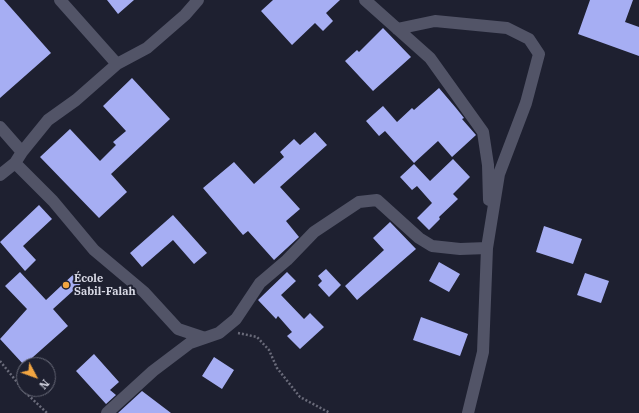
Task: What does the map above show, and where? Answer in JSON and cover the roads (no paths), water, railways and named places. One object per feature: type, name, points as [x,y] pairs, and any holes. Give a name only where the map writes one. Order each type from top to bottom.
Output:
[{"type":"street","points":[[60,0],[117,64]]},
{"type":"street","points":[[0,175],[15,163],[48,120],[76,100],[117,64],[146,48],[185,15],[198,0]]},
{"type":"street","points":[[365,0],[430,58],[483,132],[488,165],[489,225],[483,352],[468,413]]},
{"type":"street","points":[[397,29],[435,21],[508,28],[529,39],[539,54],[526,103],[499,174],[489,225]]},
{"type":"street","points":[[0,127],[22,152]]},
{"type":"street","points":[[15,163],[53,201],[94,250],[144,292],[178,329],[205,338]]},
{"type":"street","points":[[107,413],[153,371],[190,343],[219,333],[236,319],[260,283],[287,260],[314,232],[360,202],[377,200],[419,238],[432,246],[460,249],[487,248]]},
{"type":"place","name":"École Sabil-Falah","points":[[66,285]]}]
